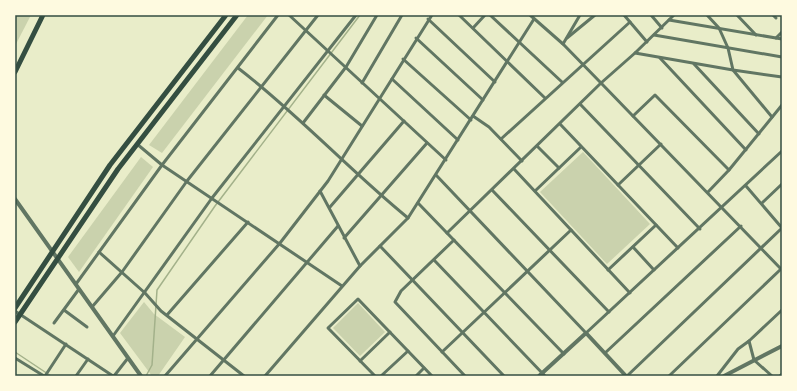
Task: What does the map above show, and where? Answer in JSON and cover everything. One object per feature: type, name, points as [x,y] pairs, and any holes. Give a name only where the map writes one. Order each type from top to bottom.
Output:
[{"type":"main road","points":[[15,72],[43,15]]},
{"type":"main road","points":[[15,308],[110,165],[226,15]]},
{"type":"main road","points":[[15,322],[58,259],[88,211],[137,144],[237,15]]},
{"type":"street","points":[[76,284],[162,165],[278,15]]},
{"type":"street","points":[[289,15],[329,50],[379,99],[446,160]]},
{"type":"street","points":[[92,308],[122,272],[187,181],[318,15]]},
{"type":"street","points":[[113,336],[212,198],[286,106],[356,15]]},
{"type":"street","points":[[303,123],[346,67],[377,15]]},
{"type":"street","points":[[362,83],[402,15]]},
{"type":"street","points":[[165,376],[196,338],[280,243],[320,191],[392,79],[428,19],[432,15]]},
{"type":"street","points":[[459,15],[545,98]]},
{"type":"street","points":[[473,28],[485,15]]},
{"type":"street","points":[[490,15],[562,82]]},
{"type":"street","points":[[530,15],[583,64],[782,269],[669,376]]},
{"type":"street","points":[[563,44],[580,15]]},
{"type":"street","points":[[567,38],[596,15]]},
{"type":"street","points":[[624,15],[646,42]]},
{"type":"street","points":[[651,15],[662,28]]},
{"type":"street","points":[[447,232],[538,146],[601,83],[662,28],[674,15]]},
{"type":"street","points":[[707,15],[719,28],[728,48],[733,70],[772,118]]},
{"type":"street","points":[[737,15],[756,35]]},
{"type":"street","points":[[428,19],[495,82]]},
{"type":"street","points":[[265,376],[360,266],[408,218],[534,19]]},
{"type":"street","points":[[669,20],[782,39]]},
{"type":"street","points":[[501,139],[562,82],[630,22]]},
{"type":"street","points":[[776,38],[782,32]]},
{"type":"street","points":[[654,35],[782,57]]},
{"type":"street","points":[[416,38],[483,100]]},
{"type":"street","points":[[635,53],[694,64],[782,77]]},
{"type":"street","points":[[660,58],[746,150]]},
{"type":"street","points":[[403,59],[471,120]]},
{"type":"street","points":[[694,64],[759,134]]},
{"type":"street","points":[[238,68],[286,106],[341,159],[408,218]]},
{"type":"street","points":[[392,79],[458,140]]},
{"type":"street","points":[[324,95],[362,126]]},
{"type":"street","points":[[633,116],[655,95],[729,170]]},
{"type":"street","points":[[580,104],[700,228]]},
{"type":"street","points":[[708,192],[729,170],[782,105]]},
{"type":"street","points":[[473,116],[489,127],[522,161]]},
{"type":"street","points":[[330,207],[404,121]]},
{"type":"street","points":[[560,124],[678,248]]},
{"type":"street","points":[[344,238],[427,143]]},
{"type":"street","points":[[137,144],[162,165],[342,286]]},
{"type":"street","points":[[618,185],[661,144]]},
{"type":"street","points":[[538,146],[559,168]]},
{"type":"street","points":[[535,191],[581,147]]},
{"type":"street","points":[[434,260],[543,375],[586,333],[782,151]]},
{"type":"street","points":[[514,169],[630,293]]},
{"type":"street","points":[[436,175],[626,376],[760,247],[782,228],[746,186]]},
{"type":"street","points":[[762,203],[782,184]]},
{"type":"street","points":[[492,190],[609,312]]},
{"type":"street","points":[[320,191],[330,207],[344,238],[360,266]]},
{"type":"street","points":[[15,199],[140,375]]},
{"type":"street","points":[[418,203],[564,354]]},
{"type":"street","points":[[167,316],[248,222]]},
{"type":"street","points":[[210,376],[338,226]]},
{"type":"street","points":[[608,270],[656,226]]},
{"type":"street","points":[[604,353],[741,226]]},
{"type":"street","points":[[442,352],[571,230]]},
{"type":"street","points":[[454,240],[401,290],[395,302],[465,376]]},
{"type":"street","points":[[380,246],[504,376]]},
{"type":"street","points":[[633,247],[654,270]]},
{"type":"street","points":[[99,252],[145,293],[161,311],[244,376]]},
{"type":"street","points":[[54,323],[80,289]]},
{"type":"street","points":[[375,376],[328,328],[358,299],[432,376]]},
{"type":"street","points":[[64,310],[88,327]]},
{"type":"street","points":[[717,376],[738,349],[749,341],[782,310]]},
{"type":"street","points":[[15,311],[20,316],[114,376],[128,358]]},
{"type":"street","points":[[360,361],[390,332]]},
{"type":"street","points":[[749,341],[754,360],[772,376]]},
{"type":"street","points":[[15,358],[44,376],[66,344]]},
{"type":"street","points":[[724,376],[782,346]]},
{"type":"street","points":[[381,376],[408,351]]},
{"type":"street","points":[[76,376],[88,359]]},
{"type":"street","points":[[416,376],[424,368]]},
{"type":"green space","points":[[15,15],[31,15],[15,46]]},
{"type":"green space","points":[[248,15],[268,15],[162,153],[149,145]]},
{"type":"green space","points":[[583,152],[650,224],[607,264],[540,192]]},
{"type":"green space","points":[[141,157],[153,167],[79,272],[68,257]]},
{"type":"green space","points":[[144,302],[154,314],[185,337],[158,376],[152,376],[120,333]]},
{"type":"green space","points":[[358,303],[385,332],[360,356],[333,328]]},
{"type":"waterway","points":[[146,376],[152,365],[157,290],[215,206],[360,15]]},
{"type":"waterway","points":[[15,352],[51,376]]}]
